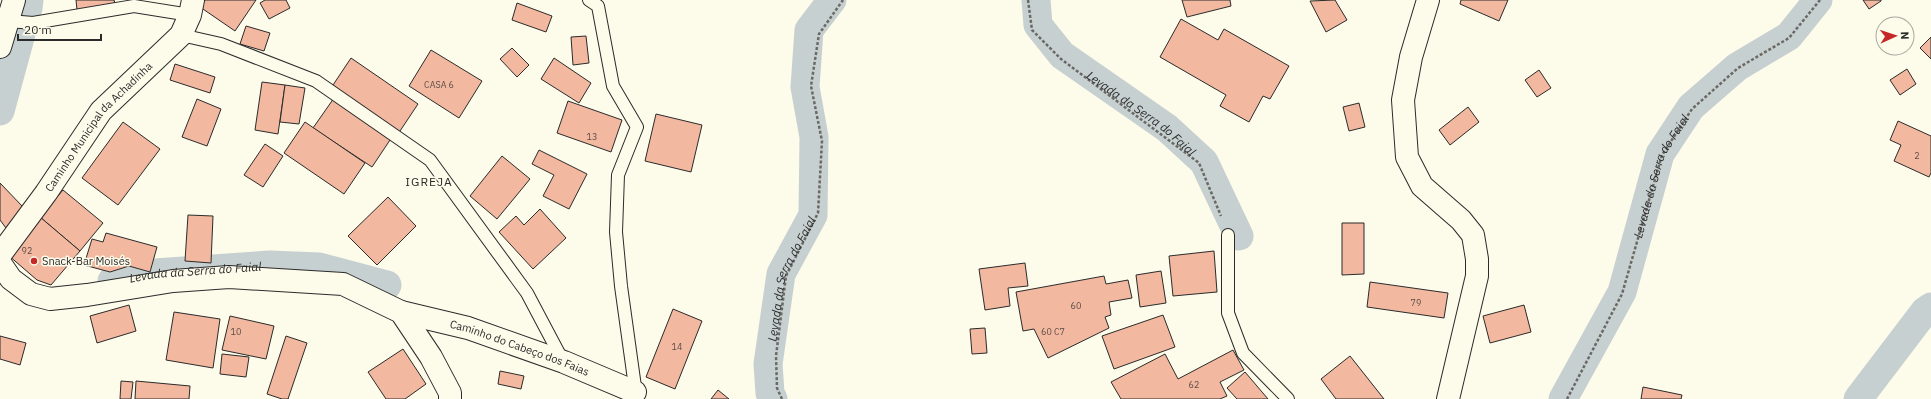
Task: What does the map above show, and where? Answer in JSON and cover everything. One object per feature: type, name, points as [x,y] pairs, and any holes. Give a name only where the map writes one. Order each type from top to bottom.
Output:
[{"type":"street","points":[[0,47],[14,0]]},
{"type":"street","points":[[1428,0],[1411,57],[1403,100],[1408,157],[1422,186],[1461,220],[1473,236],[1477,259],[1477,276],[1448,399]]},
{"type":"street","name":"Caminho Municipal da Achadinha","points":[[0,254],[46,193],[101,111],[188,17]]},
{"type":"street","name":"Caminho do Cabeço dos Faias","points":[[0,263],[10,279],[31,294],[50,299],[87,295],[173,281],[229,277],[343,284],[401,312],[468,328],[564,362],[637,395]]},
{"type":"street","points":[[401,312],[431,357],[450,393],[450,399]]},
{"type":"lane","points":[[589,0],[598,6],[613,86],[637,127],[618,175],[616,232],[637,395]]},
{"type":"lane","points":[[8,21],[33,23],[134,6],[188,17],[221,44],[316,81],[430,160],[527,293],[564,362]]},
{"type":"lane","points":[[1228,235],[1228,313],[1230,320],[1243,353],[1288,399]]},
{"type":"path","points":[[782,399],[776,388],[776,356],[786,276],[818,213],[822,141],[811,86],[819,34],[843,0]]},
{"type":"path","points":[[1028,0],[1032,30],[1061,59],[1199,163],[1228,235]]},
{"type":"path","points":[[1567,399],[1622,294],[1662,155],[1692,109],[1738,68],[1789,38],[1820,0]]},
{"type":"building","points":[[76,0],[114,0],[115,3],[77,10]]},
{"type":"building","points":[[205,0],[256,0],[235,31],[200,7]]},
{"type":"building","points":[[265,0],[286,0],[290,8],[269,19],[260,3]]},
{"type":"building","points":[[1182,0],[1230,0],[1231,6],[1187,17]]},
{"type":"building","points":[[1335,0],[1347,20],[1326,32],[1310,1]]},
{"type":"building","points":[[1461,0],[1508,0],[1499,21],[1460,4]]},
{"type":"building","points":[[1863,0],[1881,0],[1881,1],[1869,9]]},
{"type":"building","points":[[517,3],[552,16],[546,32],[512,20]]},
{"type":"building","points":[[1181,19],[1218,40],[1224,29],[1289,66],[1270,99],[1263,96],[1249,122],[1220,106],[1226,95],[1160,57]]},
{"type":"building","points":[[246,26],[270,33],[264,51],[240,44]]},
{"type":"building","points":[[586,36],[589,63],[573,65],[571,37]]},
{"type":"building","points":[[1931,37],[1931,59],[1920,48]]},
{"type":"building","points":[[512,48],[529,65],[517,77],[500,59]]},
{"type":"building","points":[[431,50],[482,81],[459,118],[409,86]]},
{"type":"building","points":[[351,58],[418,104],[398,134],[331,88]]},
{"type":"building","points":[[554,58],[591,83],[579,103],[541,79]]},
{"type":"building","points":[[175,64],[215,77],[210,93],[170,80]]},
{"type":"building","points":[[1907,69],[1916,84],[1900,95],[1890,80]]},
{"type":"building","points":[[1539,70],[1551,88],[1537,97],[1525,80]]},
{"type":"building","points":[[262,82],[285,85],[278,134],[255,130]]},
{"type":"building","points":[[285,85],[305,88],[299,124],[280,122]]},
{"type":"building","points":[[334,98],[392,137],[372,167],[313,128]]},
{"type":"building","points":[[197,99],[221,109],[207,146],[182,137]]},
{"type":"building","points":[[568,101],[622,120],[611,152],[557,133]]},
{"type":"building","points":[[1359,103],[1365,127],[1349,131],[1343,107]]},
{"type":"building","points":[[1468,107],[1479,122],[1450,145],[1439,130]]},
{"type":"building","points":[[656,114],[702,125],[691,172],[645,161]]},
{"type":"building","points":[[1898,121],[1931,136],[1931,173],[1929,177],[1894,161],[1901,145],[1890,140]]},
{"type":"building","points":[[123,122],[160,149],[118,205],[82,178]]},
{"type":"building","points":[[305,122],[365,163],[344,194],[284,153]]},
{"type":"building","points":[[265,144],[283,156],[263,187],[244,175]]},
{"type":"building","points":[[539,150],[587,174],[569,209],[543,196],[554,175],[532,164]]},
{"type":"building","points":[[502,156],[530,179],[497,219],[470,196]]},
{"type":"building","points":[[0,183],[23,207],[6,228],[0,220]]},
{"type":"building","points":[[63,190],[103,223],[80,251],[40,217]]},
{"type":"building","points":[[388,197],[416,226],[377,265],[348,236]]},
{"type":"building","points":[[540,209],[566,238],[533,269],[499,232],[516,216],[524,225]]},
{"type":"building","points":[[188,215],[213,216],[211,263],[185,261]]},
{"type":"building","points":[[40,217],[80,251],[51,285],[37,280],[8,255]]},
{"type":"building","points":[[1342,223],[1364,223],[1364,274],[1342,275]]},
{"type":"building","points":[[106,233],[157,247],[150,272],[129,266],[110,272],[84,265],[92,239],[103,242]]},
{"type":"building","points":[[1214,251],[1217,292],[1173,296],[1169,256]]},
{"type":"building","points":[[1025,263],[1028,286],[1008,288],[1010,306],[985,310],[979,269]]},
{"type":"building","points":[[1161,271],[1166,303],[1140,307],[1136,275]]},
{"type":"building","points":[[1104,276],[1106,284],[1128,280],[1132,298],[1109,302],[1111,315],[1105,317],[1109,328],[1048,358],[1034,329],[1023,331],[1016,292]]},
{"type":"building","points":[[1370,282],[1448,293],[1444,318],[1367,307]]},
{"type":"building","points":[[129,305],[136,331],[97,343],[90,316]]},
{"type":"building","points":[[1524,305],[1531,332],[1490,343],[1483,316]]},
{"type":"building","points":[[673,309],[702,321],[675,389],[646,377]]},
{"type":"building","points":[[174,312],[220,319],[213,368],[166,360]]},
{"type":"building","points":[[1163,315],[1175,347],[1114,369],[1102,336]]},
{"type":"building","points":[[230,316],[274,326],[266,359],[222,350]]},
{"type":"building","points":[[985,328],[987,353],[972,354],[970,329]]},
{"type":"building","points":[[0,336],[26,343],[20,365],[0,359]]},
{"type":"building","points":[[286,336],[307,343],[288,399],[282,399],[267,394]]},
{"type":"building","points":[[403,349],[426,384],[405,399],[386,399],[368,372]]},
{"type":"building","points":[[1233,350],[1244,370],[1220,382],[1227,396],[1220,399],[1121,399],[1111,382],[1165,354],[1178,379]]},
{"type":"building","points":[[222,354],[249,357],[246,377],[220,374]]},
{"type":"building","points":[[1350,356],[1384,399],[1336,399],[1321,379]]},
{"type":"building","points":[[500,371],[524,376],[521,389],[498,384]]},
{"type":"building","points":[[1245,372],[1268,399],[1237,399],[1227,388]]},
{"type":"building","points":[[121,381],[133,382],[131,399],[120,399]]},
{"type":"building","points":[[136,381],[190,386],[189,399],[135,399]]},
{"type":"building","points":[[1643,387],[1682,395],[1681,399],[1641,399]]},
{"type":"building","points":[[718,390],[729,399],[711,399]]},
{"type":"waterway","name":"Levada da Serra do Faial","points":[[28,8],[29,0]]},
{"type":"waterway","name":"Levada da Serra do Faial","points":[[773,399],[770,393],[768,364],[781,274],[813,215],[814,137],[805,87],[809,30],[832,0]]},
{"type":"waterway","name":"Levada da Serra do Faial","points":[[1036,0],[1038,25],[1062,55],[1167,128],[1204,162],[1239,236]]},
{"type":"waterway","name":"Levada da Serra do Faial","points":[[1563,399],[1622,292],[1660,154],[1691,107],[1737,67],[1789,36],[1818,0]]},
{"type":"waterway","name":"Levada da Serra do Faial","points":[[0,111],[21,34]]},
{"type":"waterway","name":"Levada da Serra do Faial","points":[[112,281],[155,273],[270,265],[319,267],[387,285]]},
{"type":"waterway","points":[[1858,399],[1925,311],[1931,307]]},
{"type":"place","name":"Snack-Bar Moisés","points":[[34,261]]},
{"type":"district","name":"IGREJA","points":[[429,181]]}]
